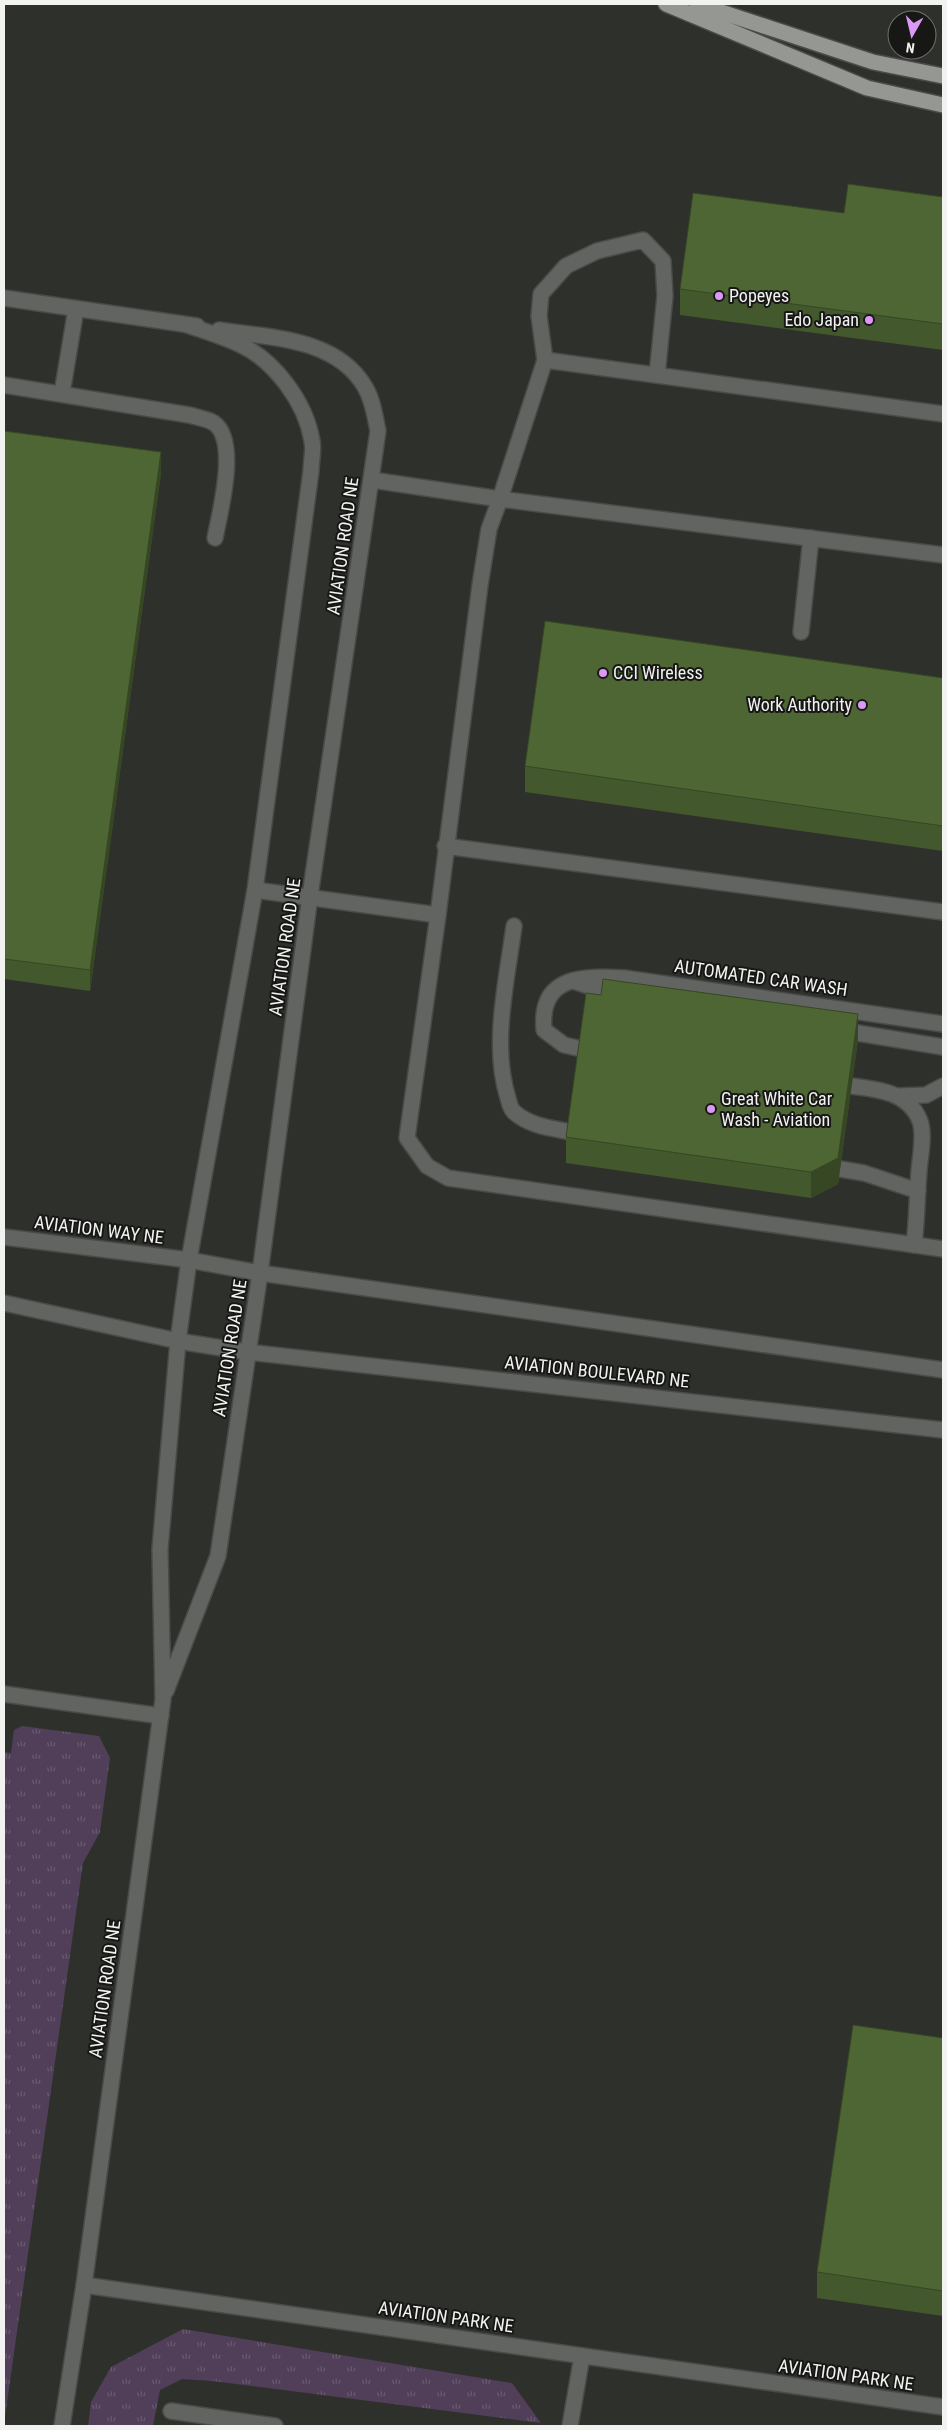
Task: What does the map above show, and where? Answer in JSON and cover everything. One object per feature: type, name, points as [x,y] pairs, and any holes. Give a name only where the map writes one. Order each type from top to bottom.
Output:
[{"type":"main road","points":[[666,4],[867,88],[943,105]]},
{"type":"main road","points":[[697,4],[873,62],[943,76]]},
{"type":"street","points":[[657,375],[665,296],[663,261],[643,240],[597,251],[566,266],[541,294],[539,316],[545,360],[489,529],[407,1138],[427,1166],[448,1178],[943,1249]]},
{"type":"street","name":"AVIATION ROAD NE","points":[[4,298],[309,344],[330,353],[348,366],[365,386],[373,406],[378,431],[310,896],[260,1273],[218,1556],[163,1699]]},
{"type":"street","points":[[62,393],[76,308]]},
{"type":"street","name":"AVIATION ROAD NE","points":[[84,2285],[163,1699],[160,1549],[178,1341],[189,1260],[255,890],[311,471],[312,441],[302,411],[287,384],[260,356],[241,345],[187,325]]},
{"type":"street","points":[[545,360],[943,414]]},
{"type":"street","points":[[4,385],[189,415],[214,423],[226,441],[226,476],[215,538]]},
{"type":"street","points":[[372,480],[500,499],[943,555]]},
{"type":"street","points":[[801,632],[811,538]]},
{"type":"street","points":[[445,846],[943,912]]},
{"type":"street","points":[[255,890],[438,915]]},
{"type":"street","points":[[514,926],[502,1031],[500,1058],[502,1081],[512,1110],[530,1124],[571,1132]]},
{"type":"street","name":"AUTOMATED CAR WASH","points":[[582,1049],[564,1045],[544,1030],[543,1015],[549,998],[562,983],[590,976],[624,978],[943,1024]]},
{"type":"street","points":[[573,980],[601,992],[635,1000]]},
{"type":"street","points":[[825,1028],[943,1047]]},
{"type":"street","points":[[852,1086],[880,1089],[898,1096],[909,1105],[920,1121],[914,1245]]},
{"type":"street","points":[[898,1096],[926,1095],[943,1086]]},
{"type":"street","points":[[840,1169],[864,1173],[918,1191]]},
{"type":"street","name":"AVIATION WAY NE","points":[[4,1237],[189,1260],[260,1273]]},
{"type":"street","points":[[260,1273],[943,1370]]},
{"type":"street","points":[[4,1303],[178,1341]]},
{"type":"street","name":"AVIATION BOULEVARD NE","points":[[178,1341],[248,1352],[943,1430]]},
{"type":"street","points":[[4,1694],[161,1716]]},
{"type":"street","points":[[62,2426],[84,2285]]},
{"type":"street","name":"AVIATION PARK NE","points":[[84,2285],[943,2408]]},
{"type":"street","points":[[570,2426],[582,2356]]},
{"type":"street","points":[[171,2411],[275,2426]]},
{"type":"green space","points":[[22,1726],[99,1736],[110,1758],[100,1832],[83,1863],[4,2424],[4,1752],[11,1753],[14,1730]]},
{"type":"green space","points":[[183,2329],[512,2383],[541,2423],[212,2381],[182,2379],[160,2390],[153,2426],[88,2426],[91,2402],[111,2367]]},
{"type":"building","points":[[848,184],[943,197],[943,324],[680,289],[693,193],[844,213]]},
{"type":"building","points":[[4,431],[161,452],[90,970],[4,959]]},
{"type":"building","points":[[545,621],[943,678],[943,826],[525,766]]},
{"type":"building","name":"Great White Car Wash - Aviation","points":[[603,979],[858,1014],[838,1158],[811,1172],[566,1137],[586,993],[601,995]]},
{"type":"building","points":[[853,2025],[943,2038],[943,2291],[817,2272]]},
{"type":"place","name":"Popeyes","points":[[719,296]]},
{"type":"place","name":"Edo Japan","points":[[869,320]]},
{"type":"place","name":"CCI Wireless","points":[[603,673]]},
{"type":"place","name":"Work Authority","points":[[862,705]]},
{"type":"place","name":"Great White Car Wash - Aviation","points":[[711,1109]]}]
